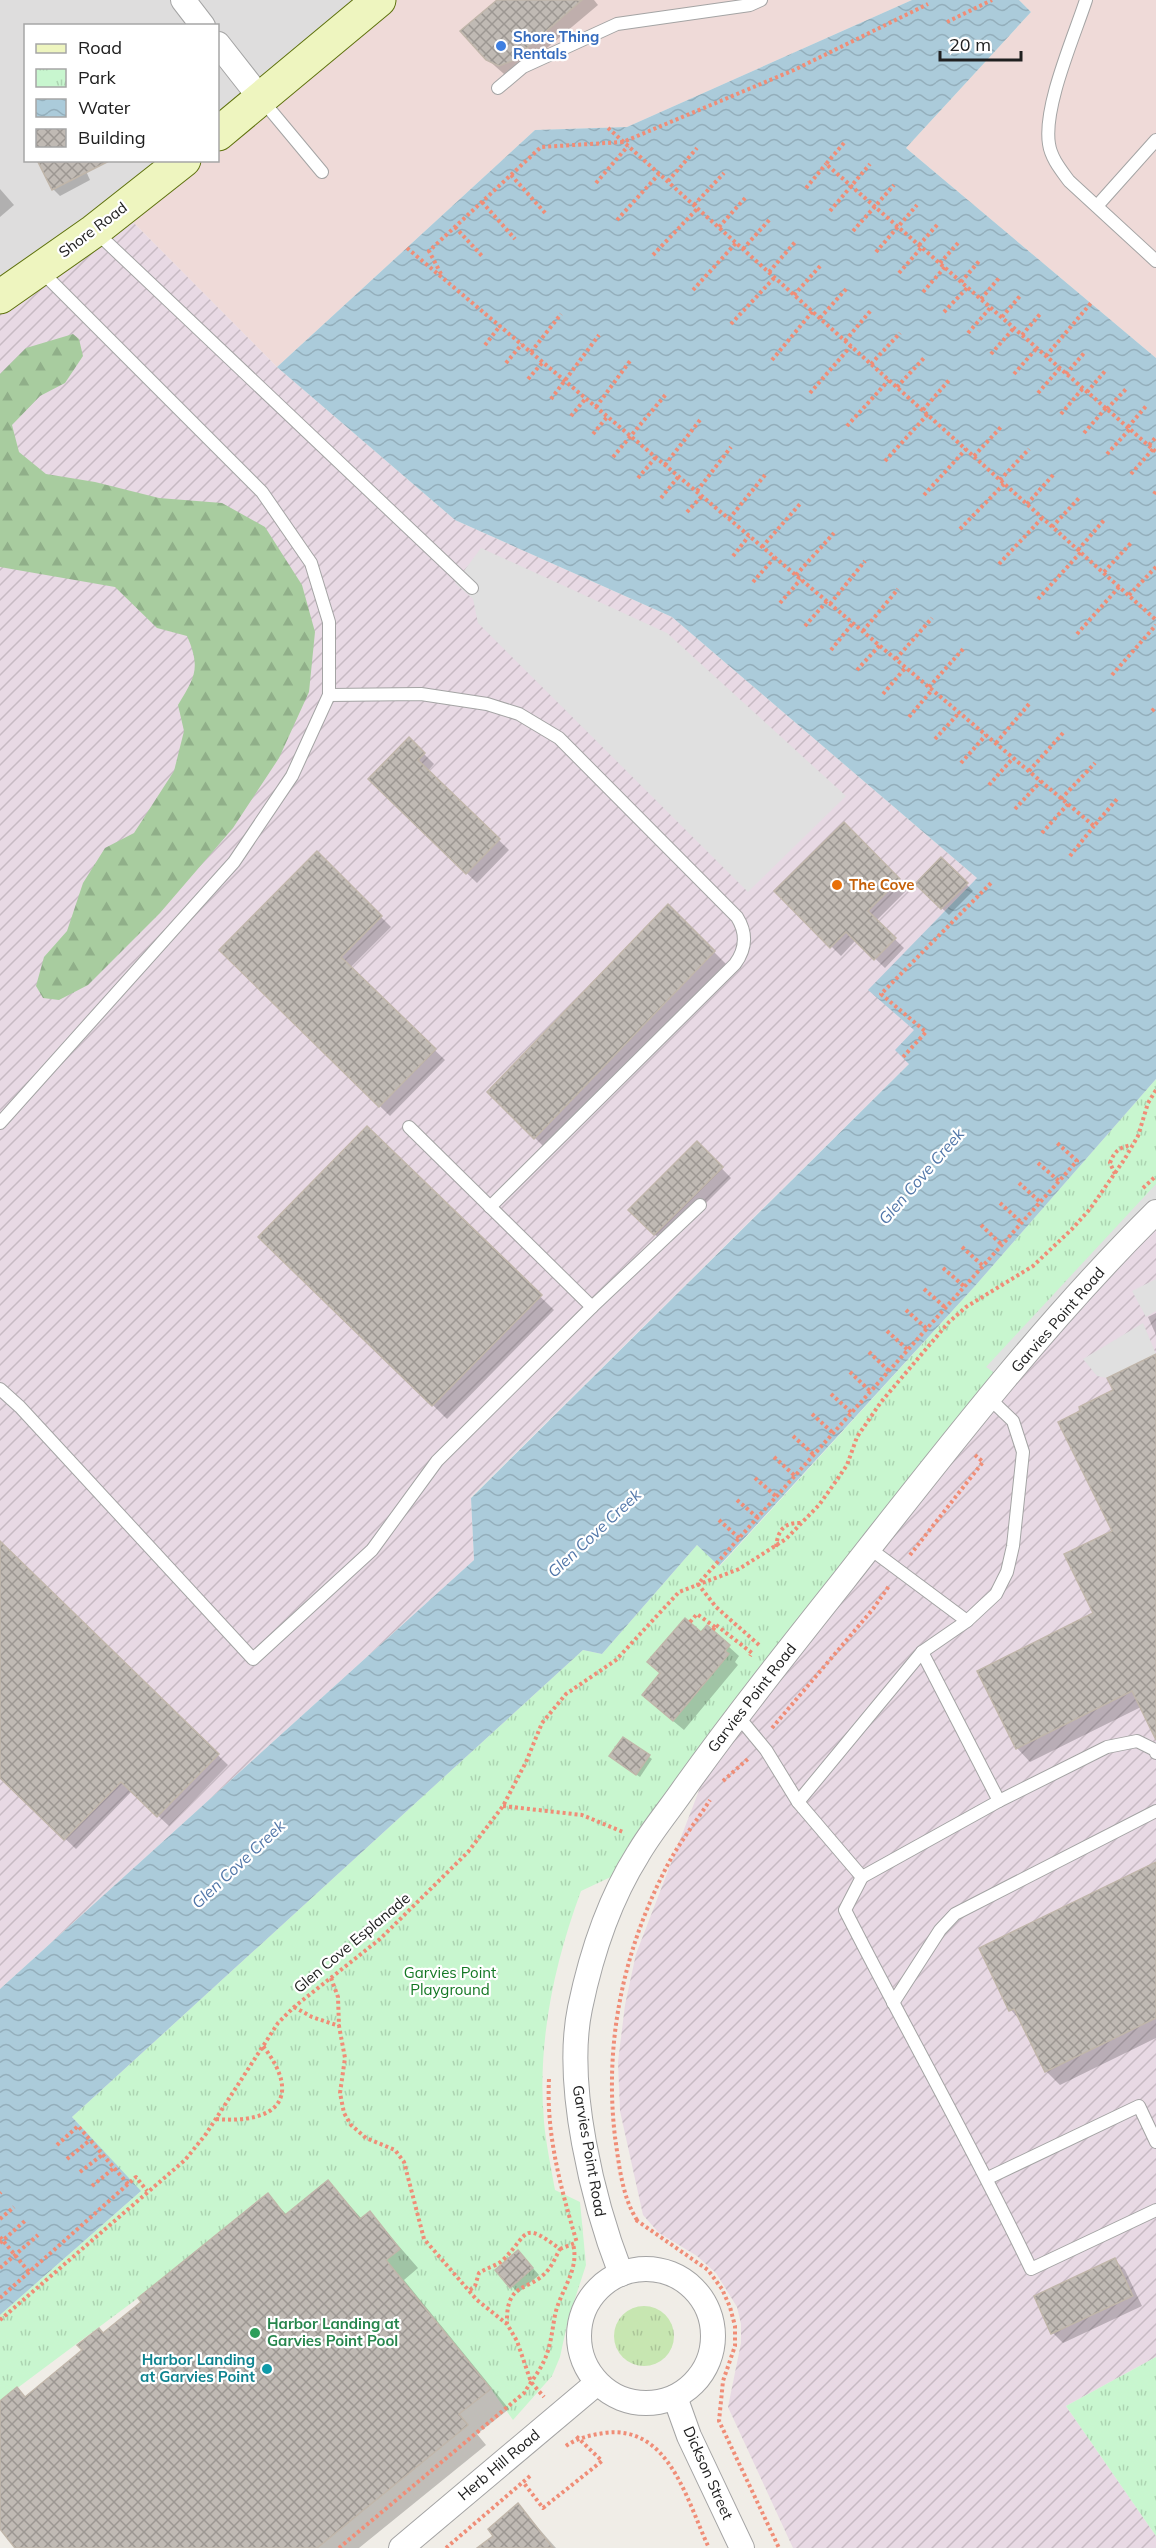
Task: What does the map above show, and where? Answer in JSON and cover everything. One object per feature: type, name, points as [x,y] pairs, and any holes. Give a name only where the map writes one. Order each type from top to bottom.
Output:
[{"type":"main road","points":[[219,133],[262,100],[379,0]]},
{"type":"main road","name":"Shore Road","points":[[0,297],[94,231],[181,162]]},
{"type":"street","points":[[183,0],[201,24]]},
{"type":"street","points":[[219,45],[262,100]]},
{"type":"street","name":"Garvies Point Road","points":[[621,2274],[600,2217],[578,2106],[574,2064],[579,2011],[592,1956],[609,1913],[637,1854],[738,1715],[989,1398],[1156,1212]]},
{"type":"street","points":[[643,2269],[666,2272],[687,2283],[702,2299],[707,2310],[711,2320],[713,2343],[707,2365],[694,2384],[675,2397],[658,2403],[636,2403],[615,2396],[597,2383],[584,2363],[579,2341],[582,2318],[590,2299],[603,2285],[621,2274],[643,2269]]},
{"type":"street","name":"Herb Hill Road","points":[[401,2548],[597,2383]]},
{"type":"street","name":"Dickson Street","points":[[675,2397],[689,2436],[742,2548]]},
{"type":"lane","points":[[498,88],[523,67],[617,24],[750,5],[761,0]]},
{"type":"lane","points":[[1086,0],[1047,121],[1049,146],[1058,166],[1069,181],[1156,261]]},
{"type":"lane","points":[[262,100],[322,172]]},
{"type":"lane","points":[[1097,206],[1156,140]]},
{"type":"lane","points":[[94,231],[472,588]]},
{"type":"lane","points":[[0,1123],[234,862],[292,776],[329,695],[328,622],[311,563],[262,492],[40,270]]},
{"type":"lane","points":[[329,695],[421,694],[487,704],[519,714],[559,738],[737,917],[743,929],[743,950],[735,964],[490,1207]]},
{"type":"lane","points":[[409,1126],[592,1307]]},
{"type":"lane","points":[[0,1389],[20,1407],[253,1659],[372,1550],[437,1461],[592,1307],[699,1205]]},
{"type":"lane","points":[[798,1802],[922,1652],[967,1621],[996,1594],[1007,1572],[1013,1546],[1023,1452],[1013,1421],[989,1398]]},
{"type":"lane","points":[[869,1548],[967,1621]]},
{"type":"lane","points":[[922,1652],[999,1801]]},
{"type":"lane","points":[[738,1715],[760,1743],[798,1802],[862,1877]]},
{"type":"lane","points":[[1156,1754],[1155,1750],[1137,1741],[1107,1747],[999,1801],[862,1877],[845,1910],[988,2178],[1031,2269],[1156,2210]]},
{"type":"lane","points":[[893,2003],[940,1930],[955,1914],[1156,1810]]},
{"type":"lane","points":[[988,2178],[1139,2106],[1156,2142]]},
{"type":"path","points":[[947,22],[992,0]]},
{"type":"path","points":[[442,277],[429,250],[541,147],[623,142],[794,70],[928,4]]},
{"type":"path","points":[[608,128],[1156,618]]},
{"type":"path","points":[[806,188],[844,143]]},
{"type":"path","points":[[596,183],[628,146]]},
{"type":"path","points":[[668,181],[697,148]]},
{"type":"path","points":[[826,164],[1155,451],[1131,474]]},
{"type":"path","points":[[830,212],[870,164]]},
{"type":"path","points":[[653,255],[724,173]]},
{"type":"path","points":[[617,220],[659,174]]},
{"type":"path","points":[[511,176],[546,214]]},
{"type":"path","points":[[853,231],[894,185]]},
{"type":"path","points":[[719,227],[747,196]]},
{"type":"path","points":[[482,202],[515,239]]},
{"type":"path","points":[[876,252],[917,205]]},
{"type":"path","points":[[743,249],[771,218]]},
{"type":"path","points":[[899,273],[938,224]]},
{"type":"path","points":[[455,226],[483,257]]},
{"type":"path","points":[[769,272],[796,241]]},
{"type":"path","points":[[693,290],[736,243]]},
{"type":"path","points":[[940,263],[958,243]]},
{"type":"path","points":[[407,248],[1094,826]]},
{"type":"path","points":[[961,282],[980,260]]},
{"type":"path","points":[[794,295],[822,264]]},
{"type":"path","points":[[923,292],[945,267]]},
{"type":"path","points":[[731,324],[775,277]]},
{"type":"path","points":[[981,299],[999,278]]},
{"type":"path","points":[[820,318],[848,287]]},
{"type":"path","points":[[944,312],[968,287]]},
{"type":"path","points":[[1002,317],[1020,296]]},
{"type":"path","points":[[1046,356],[1091,303]]},
{"type":"path","points":[[968,333],[991,307]]},
{"type":"path","points":[[845,341],[872,309]]},
{"type":"path","points":[[772,360],[813,311]]},
{"type":"path","points":[[531,352],[561,314]]},
{"type":"path","points":[[1022,335],[1041,314]]},
{"type":"path","points":[[485,345],[500,326]]},
{"type":"path","points":[[991,354],[1014,328]]},
{"type":"path","points":[[871,364],[900,333]]},
{"type":"path","points":[[551,399],[599,335]]},
{"type":"path","points":[[506,363],[522,344]]},
{"type":"path","points":[[810,393],[851,346]]},
{"type":"path","points":[[1014,374],[1037,348]]},
{"type":"path","points":[[1066,374],[1085,352]]},
{"type":"path","points":[[897,387],[925,357]]},
{"type":"path","points":[[528,379],[543,362]]},
{"type":"path","points":[[596,407],[630,362]]},
{"type":"path","points":[[1038,393],[1060,368]]},
{"type":"path","points":[[1060,414],[1106,370]]},
{"type":"path","points":[[923,410],[950,379]]},
{"type":"path","points":[[847,426],[889,380]]},
{"type":"path","points":[[1084,433],[1126,388]]},
{"type":"path","points":[[613,457],[667,393]]},
{"type":"path","points":[[572,416],[586,398]]},
{"type":"path","points":[[1107,454],[1147,405]]},
{"type":"path","points":[[885,461],[928,414]]},
{"type":"path","points":[[593,434],[608,417]]},
{"type":"path","points":[[665,465],[699,420]]},
{"type":"path","points":[[974,456],[1001,427]]},
{"type":"path","points":[[1149,445],[1156,437]]},
{"type":"path","points":[[697,492],[731,447]]},
{"type":"path","points":[[924,495],[966,449]]},
{"type":"path","points":[[960,529],[1029,449]]},
{"type":"path","points":[[638,478],[656,457]]},
{"type":"path","points":[[1027,504],[1054,474]]},
{"type":"path","points":[[729,519],[765,475]]},
{"type":"path","points":[[661,498],[679,476]]},
{"type":"path","points":[[687,512],[702,496]]},
{"type":"path","points":[[1052,527],[1080,497]]},
{"type":"path","points":[[762,547],[800,504]]},
{"type":"path","points":[[999,564],[1042,518]]},
{"type":"path","points":[[1038,599],[1105,519]]},
{"type":"path","points":[[796,575],[834,532]]},
{"type":"path","points":[[733,556],[749,536]]},
{"type":"path","points":[[1104,572],[1131,543]]},
{"type":"path","points":[[753,582],[775,557]]},
{"type":"path","points":[[805,626],[866,561]]},
{"type":"path","points":[[1129,595],[1156,567]]},
{"type":"path","points":[[780,603],[801,579]]},
{"type":"path","points":[[1077,634],[1119,587]]},
{"type":"path","points":[[863,631],[898,589]]},
{"type":"path","points":[[896,659],[932,618]]},
{"type":"path","points":[[831,650],[853,623]]},
{"type":"path","points":[[1112,675],[1156,625]]},
{"type":"path","points":[[857,670],[880,645]]},
{"type":"path","points":[[909,717],[964,648]]},
{"type":"path","points":[[883,694],[906,668]]},
{"type":"path","points":[[996,743],[1029,704]]},
{"type":"path","points":[[935,739],[959,713]]},
{"type":"path","points":[[1029,771],[1063,733]]},
{"type":"path","points":[[961,763],[986,735]]},
{"type":"path","points":[[989,785],[1013,758]]},
{"type":"path","points":[[1061,799],[1095,763]]},
{"type":"path","points":[[1015,809],[1041,781]]},
{"type":"path","points":[[1070,856],[1117,800]]},
{"type":"path","points":[[1042,833],[1068,804]]},
{"type":"path","points":[[903,1057],[926,1032],[881,994],[992,882]]},
{"type":"path","name":"Glen Cove Esplanade","points":[[0,2320],[184,2160],[216,2119],[278,2023],[294,2007],[380,1939],[468,1852],[503,1806],[526,1762],[542,1724],[556,1704],[577,1686],[616,1660],[679,1592],[739,1569],[776,1547],[803,1523],[847,1465],[857,1437],[881,1402],[949,1322],[966,1307],[1033,1266],[1084,1215],[1115,1174],[1132,1145],[1156,1090]]},
{"type":"path","points":[[759,1645],[716,1607],[698,1584],[1077,1161],[1056,1142]]},
{"type":"path","points":[[1115,1174],[1110,1163],[1113,1155],[1123,1146],[1132,1145]]},
{"type":"path","points":[[1038,1163],[1059,1181]]},
{"type":"path","points":[[1019,1183],[1040,1202]]},
{"type":"path","points":[[1000,1203],[1022,1223]]},
{"type":"path","points":[[981,1225],[1002,1245]]},
{"type":"path","points":[[962,1247],[984,1266]]},
{"type":"path","points":[[943,1268],[965,1287]]},
{"type":"path","points":[[924,1289],[946,1308]]},
{"type":"path","points":[[906,1310],[927,1329]]},
{"type":"path","points":[[887,1331],[908,1350]]},
{"type":"path","points":[[869,1352],[889,1371]]},
{"type":"path","points":[[850,1372],[871,1392]]},
{"type":"path","points":[[831,1394],[852,1413]]},
{"type":"path","points":[[812,1414],[833,1433]]},
{"type":"path","points":[[793,1436],[814,1455]]},
{"type":"path","points":[[722,1783],[748,1759],[873,1609],[899,1570],[983,1462],[975,1455]]},
{"type":"path","points":[[774,1457],[795,1476]]},
{"type":"path","points":[[755,1478],[777,1497]]},
{"type":"path","points":[[737,1500],[758,1518]]},
{"type":"path","points":[[719,1520],[739,1538]]},
{"type":"path","points":[[776,1547],[777,1534],[782,1528],[787,1524],[803,1523]]},
{"type":"path","points":[[690,1622],[697,1614],[715,1627]]},
{"type":"path","points":[[716,1792],[667,1866],[644,1916],[621,1990],[612,2046],[612,2108],[630,2209],[637,2220],[708,2270],[722,2289],[730,2307],[735,2326],[735,2346],[723,2381],[719,2421],[779,2548]]},
{"type":"path","points":[[503,1806],[582,1815],[627,1833]]},
{"type":"path","points":[[331,1978],[338,1997],[339,2026],[345,2058],[340,2093],[344,2113],[351,2125],[366,2138],[395,2151],[404,2162],[424,2239],[440,2261],[470,2290],[477,2300],[507,2324],[517,2341],[531,2382],[540,2392]]},
{"type":"path","points":[[294,2007],[312,2017],[339,2026]]},
{"type":"path","points":[[216,2119],[238,2121],[260,2118],[274,2109],[281,2095],[282,2080],[274,2061],[263,2046]]},
{"type":"path","points":[[57,2145],[78,2126],[128,2184]]},
{"type":"path","points":[[67,2159],[90,2140]]},
{"type":"path","points":[[80,2172],[102,2155]]},
{"type":"path","points":[[92,2186],[114,2168]]},
{"type":"path","points":[[0,2298],[136,2177],[147,2191]]},
{"type":"path","points":[[0,2219],[14,2207]]},
{"type":"path","points":[[26,2220],[1,2240],[30,2272]]},
{"type":"path","points":[[629,2224],[637,2220]]},
{"type":"path","points":[[470,2290],[475,2286],[479,2273],[498,2265],[520,2237],[528,2233],[538,2233],[560,2249]]},
{"type":"path","points":[[0,2268],[38,2235]]},
{"type":"path","points":[[507,2324],[507,2310],[513,2295],[521,2286],[548,2271],[560,2249],[587,2239]]},
{"type":"path","points":[[339,2548],[524,2393],[544,2362],[552,2340],[555,2314],[572,2274],[576,2253],[573,2244]]},
{"type":"path","points":[[523,2482],[543,2508],[602,2461],[572,2431]]},
{"type":"path","points":[[562,2449],[579,2439],[616,2431],[634,2435],[654,2445],[670,2462],[709,2548]]},
{"type":"path","points":[[446,2548],[539,2468]]},
{"type":"shaded area","points":[[0,0],[368,0],[219,132],[219,24],[24,24],[24,162],[179,162],[0,295]]},
{"type":"shaded area","points":[[367,0],[912,0],[627,127],[535,130],[277,367],[118,207],[179,162],[219,162],[219,132]]},
{"type":"shaded area","points":[[1019,0],[1156,0],[1156,358],[906,148],[1031,12]]},
{"type":"shaded area","points":[[118,207],[277,367],[455,520],[672,617],[977,878],[915,1030],[909,1064],[471,1497],[474,1560],[0,1989],[0,295]]},
{"type":"shaded area","points":[[481,548],[667,633],[846,796],[748,892],[478,623],[473,599],[455,583]]},
{"type":"shaded area","points":[[1156,1184],[1156,1199],[996,1374],[986,1367]]},
{"type":"shaded area","points":[[1156,1216],[1156,2357],[1066,2406],[1156,2536],[1156,2548],[793,2548],[728,2407],[741,2343],[741,2324],[737,2307],[716,2273],[697,2256],[659,2233],[643,2215],[620,2111],[618,2062],[625,2005],[636,1954],[725,1723]]},
{"type":"shaded area","points":[[1156,1279],[1156,1311],[1146,1317],[1132,1291]]},
{"type":"shaded area","points":[[1143,1323],[1156,1354],[1107,1378],[1097,1376],[1083,1359]]},
{"type":"green space","points":[[73,334],[79,339],[83,356],[65,383],[40,396],[12,425],[19,452],[46,474],[95,482],[159,498],[222,503],[265,527],[302,585],[315,632],[309,692],[279,758],[233,828],[160,913],[88,985],[59,1000],[43,998],[36,986],[44,957],[67,931],[83,883],[105,848],[134,833],[174,771],[184,731],[178,705],[189,687],[195,665],[187,636],[157,628],[115,587],[0,567],[0,374],[26,348]]},
{"type":"green space","name":"Garvies Point Playground","points":[[1156,1079],[1156,1216],[1134,1238],[615,1875],[581,1891],[556,1975],[543,2063],[544,2122],[555,2190],[580,2202],[586,2265],[568,2320],[560,2357],[552,2376],[513,2420],[491,2389],[386,2260],[400,2248],[370,2212],[360,2219],[328,2180],[285,2215],[267,2193],[138,2298],[0,2401],[0,2315],[140,2192],[72,2117],[583,1650],[602,1654],[697,1545],[720,1566],[975,1286]]},
{"type":"green space","points":[[638,2306],[650,2306],[661,2311],[669,2319],[674,2336],[672,2348],[661,2361],[650,2366],[638,2366],[627,2361],[619,2353],[614,2342],[614,2330],[619,2319],[627,2311]]},
{"type":"green space","points":[[1156,2357],[1156,2536],[1066,2406]]},
{"type":"water","name":"Glen Cove Creek","points":[[912,0],[1019,0],[1031,12],[906,148],[1156,358],[1156,1079],[975,1286],[719,1566],[697,1545],[602,1654],[583,1650],[72,2117],[141,2191],[0,2315],[0,1989],[474,1560],[471,1498],[909,1064],[895,1050],[914,1030],[868,990],[977,878],[672,617],[455,520],[277,367],[535,130],[627,127]]},
{"type":"building","name":"Shore Thing Rentals","points":[[497,0],[582,0],[512,61],[499,66],[486,60],[460,31]]},
{"type":"building","points":[[38,162],[107,162],[52,190]]},
{"type":"building","points":[[409,737],[425,753],[418,760],[500,839],[466,874],[368,779]]},
{"type":"building","name":"The Cove","points":[[844,822],[900,879],[868,911],[896,938],[874,960],[846,932],[830,948],[774,891]]},
{"type":"building","points":[[317,851],[382,916],[341,957],[436,1049],[379,1107],[219,950]]},
{"type":"building","points":[[941,857],[968,883],[941,909],[915,884]]},
{"type":"building","points":[[668,904],[715,951],[534,1139],[487,1092]]},
{"type":"building","points":[[367,1126],[542,1295],[432,1406],[258,1237]]},
{"type":"building","points":[[697,1141],[723,1167],[654,1235],[628,1210]]},
{"type":"building","points":[[1156,1354],[1156,1740],[1132,1691],[1016,1749],[977,1671],[1093,1613],[1064,1554],[1112,1531],[1058,1422],[1080,1411],[1079,1407],[1113,1390],[1107,1378]]},
{"type":"building","points":[[0,1541],[219,1754],[157,1817],[121,1782],[64,1840],[0,1778]]},
{"type":"building","points":[[685,1618],[701,1632],[707,1625],[730,1645],[725,1651],[729,1654],[673,1721],[642,1695],[660,1673],[647,1662]]},
{"type":"building","points":[[623,1737],[650,1755],[636,1775],[609,1756]]},
{"type":"building","points":[[1156,1862],[1156,2018],[1045,2072],[1014,2009],[1009,2011],[979,1948]]},
{"type":"building","name":"Harbor Landing at Garvies Point","points":[[328,2180],[360,2219],[370,2211],[400,2249],[386,2260],[491,2389],[459,2414],[468,2425],[317,2548],[15,2548],[0,2529],[0,2401],[17,2387],[25,2397],[82,2350],[77,2345],[99,2328],[103,2333],[141,2302],[138,2298],[268,2193],[285,2215]]},
{"type":"building","points":[[518,2250],[533,2268],[510,2288],[495,2270]]},
{"type":"building","points":[[1115,2258],[1133,2296],[1051,2334],[1034,2296]]},
{"type":"building","points":[[518,2503],[553,2548],[477,2548],[493,2536],[488,2529]]},
{"type":"place","name":"Shore Thing Rentals","points":[[501,46]]},
{"type":"place","name":"The Cove","points":[[837,885]]},
{"type":"place","name":"Harbor Landing at Garvies Point Pool","points":[[255,2333]]},
{"type":"place","name":"Harbor Landing at Garvies Point","points":[[267,2369]]}]
